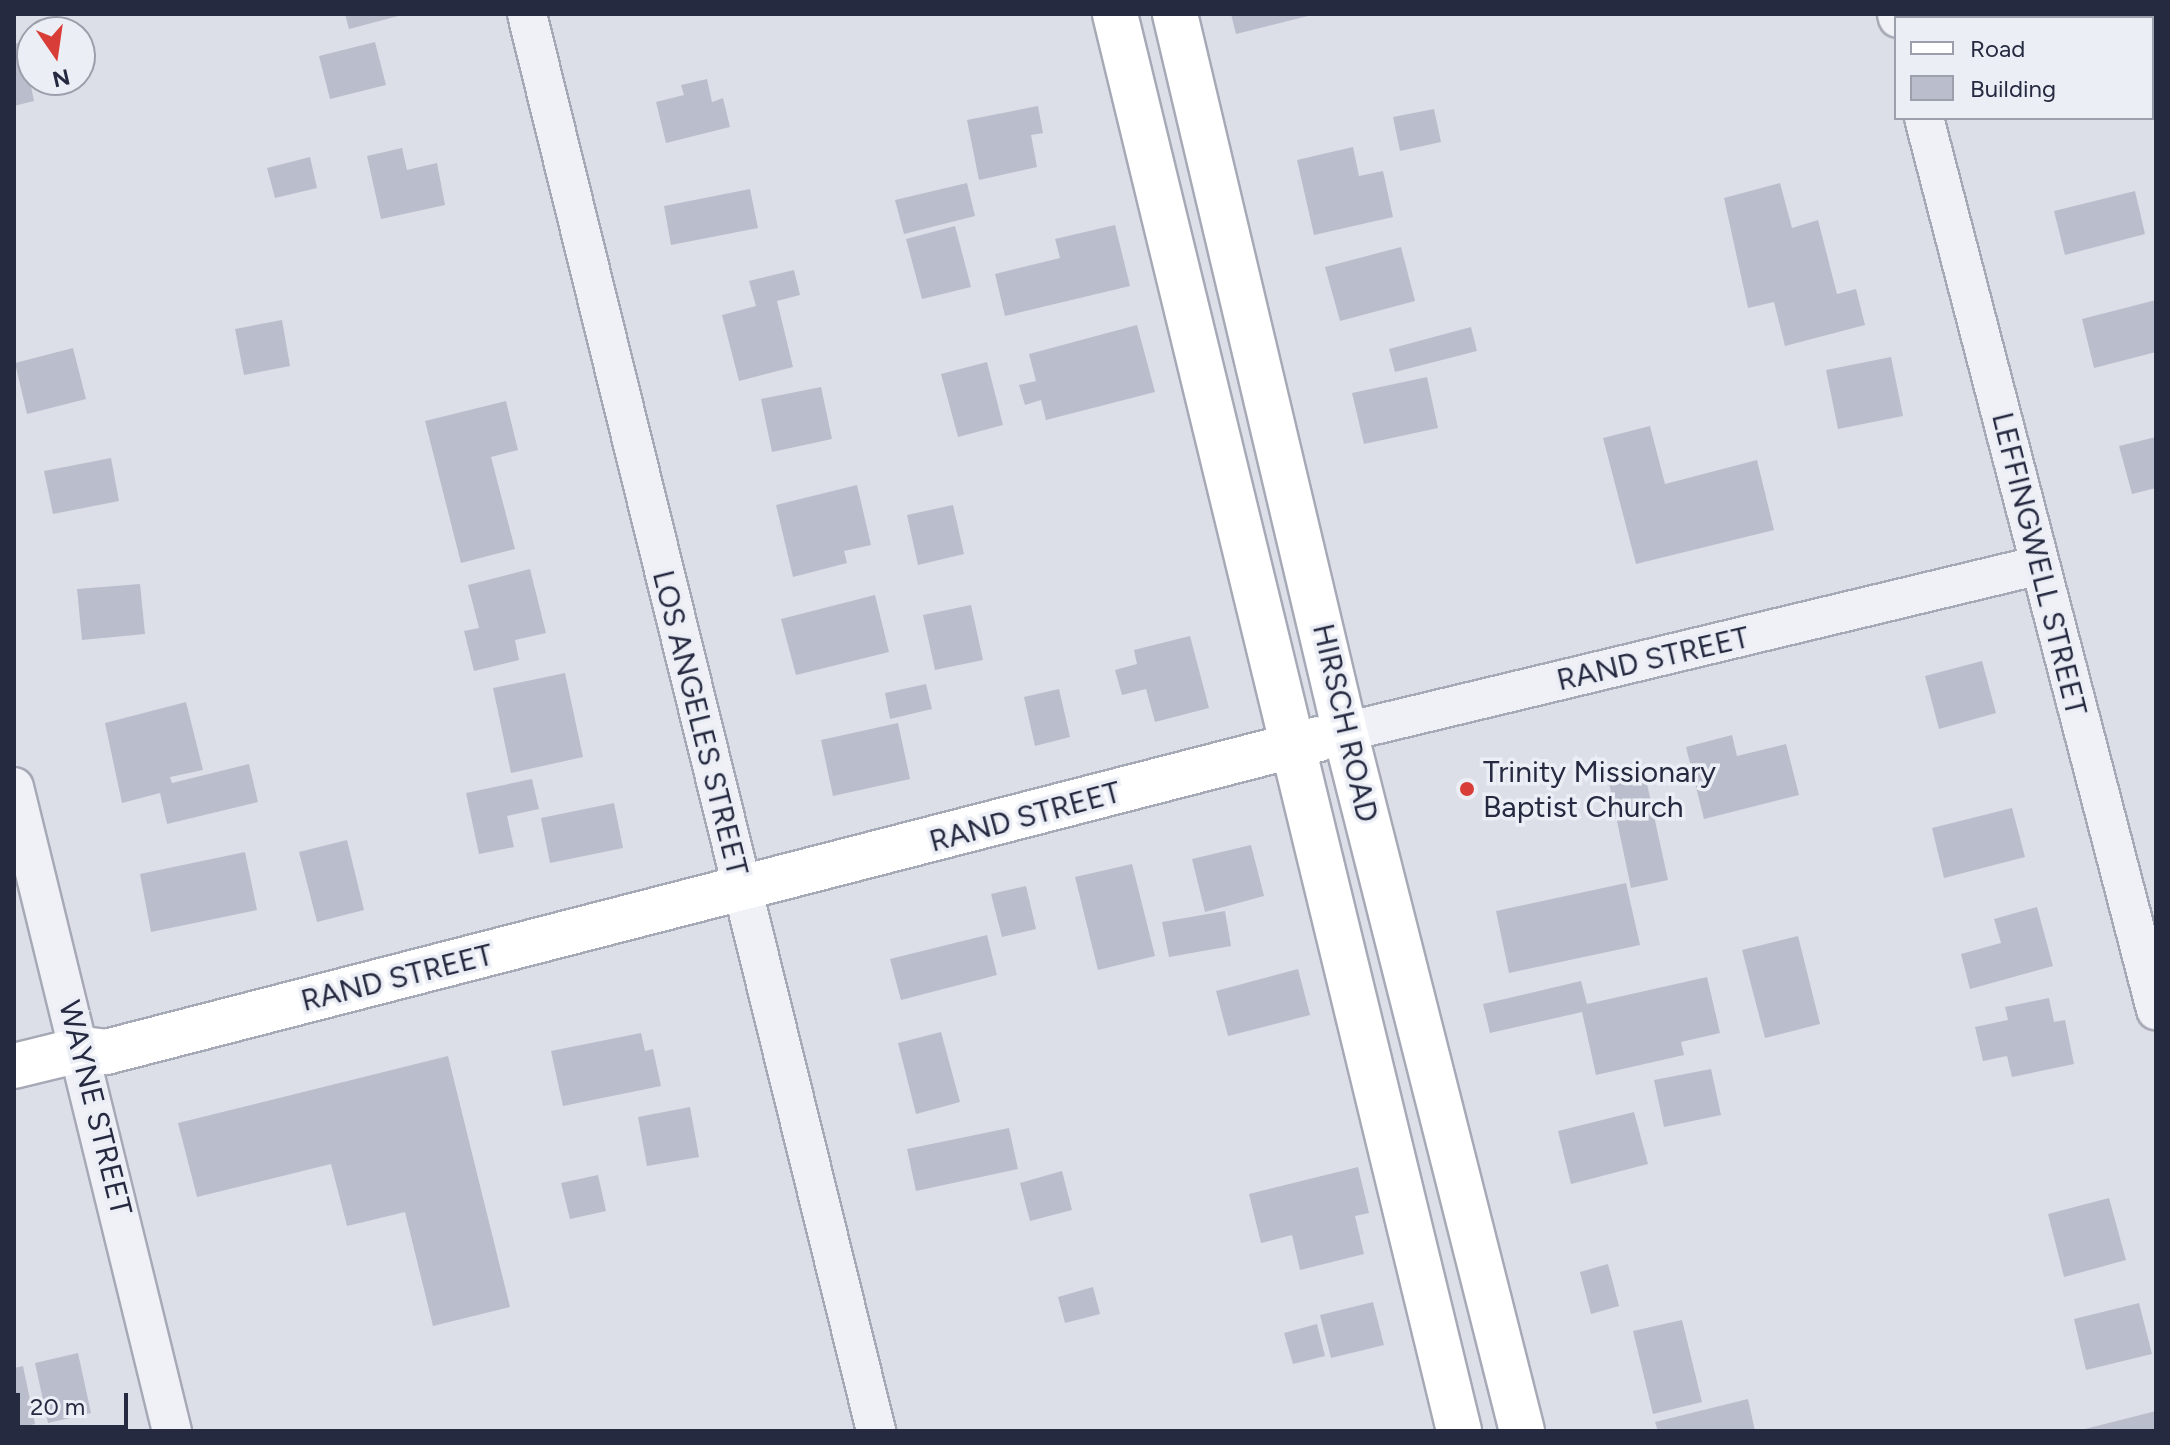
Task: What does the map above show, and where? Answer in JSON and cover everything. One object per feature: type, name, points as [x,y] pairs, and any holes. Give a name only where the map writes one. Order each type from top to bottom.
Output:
[{"type":"main road","name":"HIRSCH ROAD","points":[[1115,14],[1459,1431]]},
{"type":"main road","name":"HIRSCH ROAD","points":[[1175,14],[1345,732],[1522,1431]]},
{"type":"main road","name":"RAND STREET","points":[[14,1066],[83,1049],[106,1052],[742,891],[1345,732]]},
{"type":"street","name":"LOS ANGELES STREET","points":[[527,14],[876,1431]]},
{"type":"street","name":"LEFFINGWELL STREET","points":[[1924,120],[2036,566],[2156,1010]]},
{"type":"street","name":"RAND STREET","points":[[1345,732],[2036,566]]},
{"type":"street","name":"WAYNE STREET","points":[[14,787],[83,1049],[172,1431]]},
{"type":"building","points":[[345,14],[402,14],[402,15],[349,29]]},
{"type":"building","points":[[1231,14],[1312,14],[1312,15],[1236,34]]},
{"type":"building","points":[[375,42],[386,85],[330,99],[319,56]]},
{"type":"building","points":[[14,44],[16,96],[33,96],[34,101],[14,106]]},
{"type":"building","points":[[707,79],[712,102],[723,98],[730,127],[666,143],[656,102],[684,95],[681,85]]},
{"type":"building","points":[[1038,106],[1043,133],[1031,135],[1037,167],[979,180],[967,120]]},
{"type":"building","points":[[1434,109],[1441,142],[1400,151],[1393,117]]},
{"type":"building","points":[[1353,147],[1359,176],[1383,171],[1393,217],[1314,235],[1297,160]]},
{"type":"building","points":[[402,148],[407,170],[437,163],[445,205],[381,219],[367,156]]},
{"type":"building","points":[[310,157],[317,188],[275,198],[267,168]]},
{"type":"building","points":[[967,183],[975,216],[904,234],[895,200]]},
{"type":"building","points":[[1780,183],[1792,228],[1818,220],[1837,294],[1856,289],[1865,325],[1785,346],[1774,302],[1748,308],[1724,198]]},
{"type":"building","points":[[750,189],[758,228],[671,245],[664,206]]},
{"type":"building","points":[[2135,191],[2145,234],[2065,255],[2054,211]]},
{"type":"building","points":[[1115,225],[1130,286],[1005,316],[995,274],[1060,258],[1055,239]]},
{"type":"building","points":[[955,226],[971,287],[922,299],[906,239]]},
{"type":"building","points":[[1401,247],[1415,301],[1340,321],[1325,267]]},
{"type":"building","points":[[794,270],[800,295],[777,301],[793,367],[739,381],[722,315],[756,306],[749,281]]},
{"type":"building","points":[[2156,300],[2156,352],[2094,368],[2082,319]]},
{"type":"building","points":[[282,320],[290,366],[244,375],[235,329]]},
{"type":"building","points":[[1137,325],[1155,392],[1046,420],[1041,400],[1025,405],[1019,385],[1036,381],[1029,354]]},
{"type":"building","points":[[1471,327],[1477,351],[1395,372],[1389,349]]},
{"type":"building","points":[[73,348],[86,399],[27,414],[15,363]]},
{"type":"building","points":[[1891,357],[1903,416],[1838,429],[1826,370]]},
{"type":"building","points":[[987,362],[1003,425],[958,437],[941,374]]},
{"type":"building","points":[[1427,377],[1438,428],[1364,444],[1352,393]]},
{"type":"building","points":[[821,387],[832,439],[772,452],[761,399]]},
{"type":"building","points":[[506,401],[518,450],[491,457],[515,549],[461,563],[425,421]]},
{"type":"building","points":[[1650,426],[1665,484],[1757,460],[1774,530],[1636,564],[1603,438]]},
{"type":"building","points":[[2156,437],[2156,488],[2132,494],[2119,446]]},
{"type":"building","points":[[111,458],[119,501],[53,514],[44,471]]},
{"type":"building","points":[[857,485],[871,545],[844,551],[847,563],[793,577],[776,505]]},
{"type":"building","points":[[953,505],[964,554],[918,565],[907,515]]},
{"type":"building","points":[[530,569],[546,633],[515,640],[519,660],[474,671],[464,631],[479,628],[468,585]]},
{"type":"building","points":[[140,584],[145,634],[82,640],[77,589]]},
{"type":"building","points":[[875,595],[889,652],[796,675],[781,619]]},
{"type":"building","points":[[971,605],[983,660],[935,670],[923,615]]},
{"type":"building","points":[[1190,636],[1209,708],[1155,722],[1146,689],[1122,695],[1115,670],[1137,664],[1134,650]]},
{"type":"building","points":[[1982,661],[1996,713],[1939,729],[1925,676]]},
{"type":"building","points":[[565,673],[583,757],[511,773],[493,688]]},
{"type":"building","points":[[926,684],[932,709],[890,719],[885,693]]},
{"type":"building","points":[[1059,689],[1070,737],[1035,746],[1024,697]]},
{"type":"building","points":[[186,702],[203,770],[170,777],[172,783],[249,764],[258,802],[167,824],[160,793],[122,803],[105,723]]},
{"type":"building","points":[[898,723],[910,779],[833,796],[821,740]]},
{"type":"building","points":[[1732,735],[1737,756],[1786,744],[1799,795],[1704,819],[1686,747]]},
{"type":"building","points":[[1644,770],[1668,880],[1631,888],[1608,778]]},
{"type":"building","points":[[532,779],[539,809],[507,816],[514,847],[479,854],[466,793]]},
{"type":"building","points":[[614,803],[623,848],[550,863],[541,818]]},
{"type":"building","points":[[2012,808],[2025,857],[1944,878],[1932,828]]},
{"type":"building","points":[[347,840],[364,910],[317,922],[299,852]]},
{"type":"building","points":[[1251,845],[1264,896],[1205,912],[1192,859]]},
{"type":"building","points":[[245,852],[257,910],[151,932],[140,874]]},
{"type":"building","points":[[1132,864],[1155,956],[1098,970],[1075,877]]},
{"type":"building","points":[[1626,883],[1640,945],[1509,973],[1496,911]]},
{"type":"building","points":[[1026,886],[1036,929],[1002,937],[991,894]]},
{"type":"building","points":[[2037,907],[2053,966],[1970,989],[1961,954],[2001,943],[1994,919]]},
{"type":"building","points":[[1225,911],[1231,946],[1169,957],[1162,922]]},
{"type":"building","points":[[987,935],[997,975],[901,1000],[890,959]]},
{"type":"building","points":[[1798,936],[1820,1024],[1765,1038],[1742,950]]},
{"type":"building","points":[[1298,969],[1310,1015],[1228,1036],[1216,991]]},
{"type":"building","points":[[1707,977],[1720,1033],[1681,1042],[1684,1055],[1596,1075],[1582,1012],[1490,1033],[1483,1004],[1581,981],[1587,1004]]},
{"type":"building","points":[[2049,998],[2054,1022],[2065,1020],[2074,1064],[2012,1077],[2007,1056],[1983,1061],[1975,1027],[2008,1020],[2005,1007]]},
{"type":"building","points":[[941,1032],[960,1102],[916,1114],[898,1043]]},
{"type":"building","points":[[641,1033],[645,1051],[653,1049],[661,1086],[563,1106],[551,1051]]},
{"type":"building","points":[[448,1056],[510,1307],[433,1326],[405,1212],[347,1226],[331,1164],[197,1197],[178,1123]]},
{"type":"building","points":[[1711,1069],[1721,1115],[1664,1127],[1654,1080]]},
{"type":"building","points":[[690,1107],[699,1157],[647,1166],[638,1117]]},
{"type":"building","points":[[1634,1112],[1648,1164],[1571,1184],[1558,1131]]},
{"type":"building","points":[[1009,1128],[1018,1169],[916,1191],[907,1149]]},
{"type":"building","points":[[1358,1167],[1369,1213],[1355,1216],[1364,1254],[1300,1270],[1292,1235],[1261,1243],[1249,1194]]},
{"type":"building","points":[[1062,1171],[1072,1210],[1030,1221],[1020,1183]]},
{"type":"building","points":[[598,1175],[606,1211],[570,1219],[561,1183]]},
{"type":"building","points":[[2109,1198],[2126,1260],[2064,1277],[2048,1214]]},
{"type":"building","points":[[1608,1264],[1619,1306],[1591,1314],[1580,1272]]},
{"type":"building","points":[[1093,1287],[1100,1314],[1065,1323],[1058,1297]]},
{"type":"building","points":[[1373,1302],[1384,1345],[1331,1358],[1320,1315]]},
{"type":"building","points":[[2139,1303],[2152,1354],[2086,1370],[2074,1319]]},
{"type":"building","points":[[1682,1320],[1702,1402],[1653,1414],[1633,1331]]},
{"type":"building","points":[[1317,1324],[1325,1356],[1293,1364],[1284,1333]]},
{"type":"building","points":[[78,1353],[91,1413],[48,1423],[35,1363]]},
{"type":"building","points":[[23,1366],[35,1424],[14,1429],[14,1368]]},
{"type":"building","points":[[1748,1399],[1755,1431],[1658,1431],[1655,1422]]},
{"type":"building","points":[[2156,1411],[2156,1431],[2081,1431],[2081,1430]]},
{"type":"place","name":"Trinity Missionary Baptist Church","points":[[1467,789]]}]
